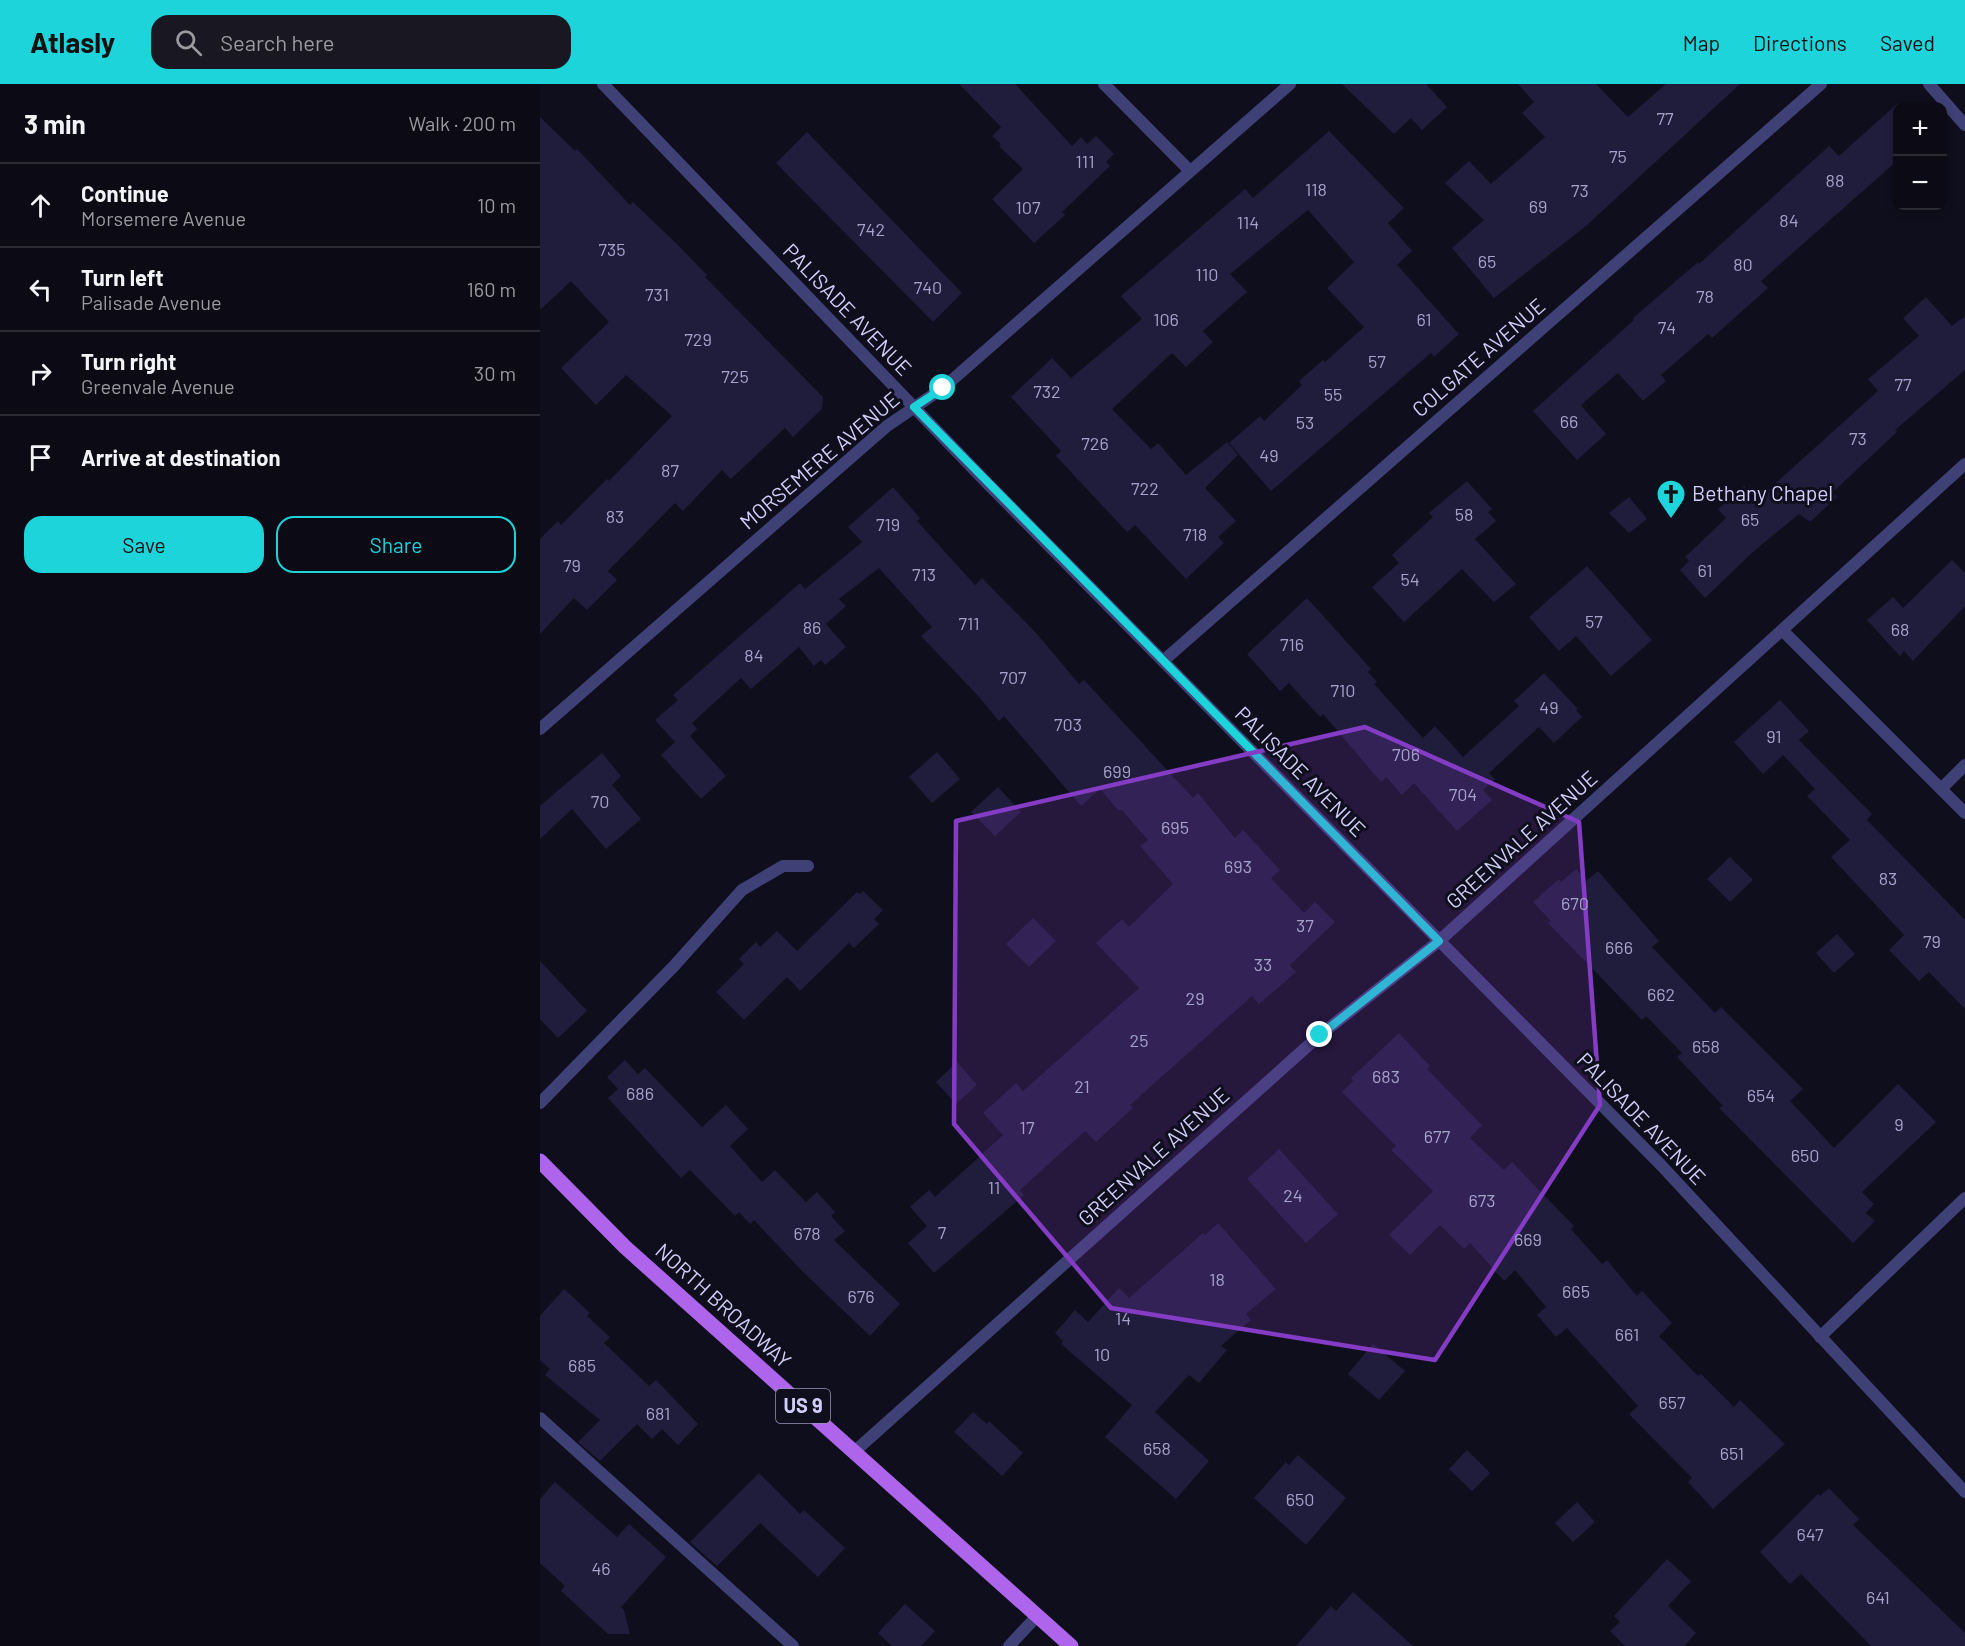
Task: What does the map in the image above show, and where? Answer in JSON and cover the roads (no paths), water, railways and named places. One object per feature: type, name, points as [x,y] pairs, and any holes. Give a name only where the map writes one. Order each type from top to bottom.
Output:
[{"type":"main road","name":"NORTH BROADWAY","points":[[540,1161],[625,1247],[1071,1646]]},
{"type":"street","name":"PALISADE AVENUE","points":[[603,84],[914,407],[1660,1164],[1965,1492]]},
{"type":"street","points":[[1104,84],[1190,171]]},
{"type":"street","name":"MORSEMERE AVENUE","points":[[540,729],[887,426],[943,388],[1290,84]]},
{"type":"street","name":"COLGATE AVENUE","points":[[1163,661],[1821,84]]},
{"type":"street","points":[[1929,84],[1965,125]]},
{"type":"street","name":"GREENVALE AVENUE","points":[[854,1452],[1320,1035],[1439,941],[1783,632],[1965,464]]},
{"type":"street","points":[[1783,632],[1965,813]]},
{"type":"street","points":[[1941,789],[1965,765]]},
{"type":"street","points":[[540,1103],[674,966],[742,890],[783,866],[808,866]]},
{"type":"street","points":[[1820,1337],[1965,1198]]},
{"type":"street","points":[[540,1418],[793,1646]]},
{"type":"street","points":[[1009,1646],[1038,1615]]},
{"type":"place","name":"Bethany Chapel","points":[[1671,520]]}]
